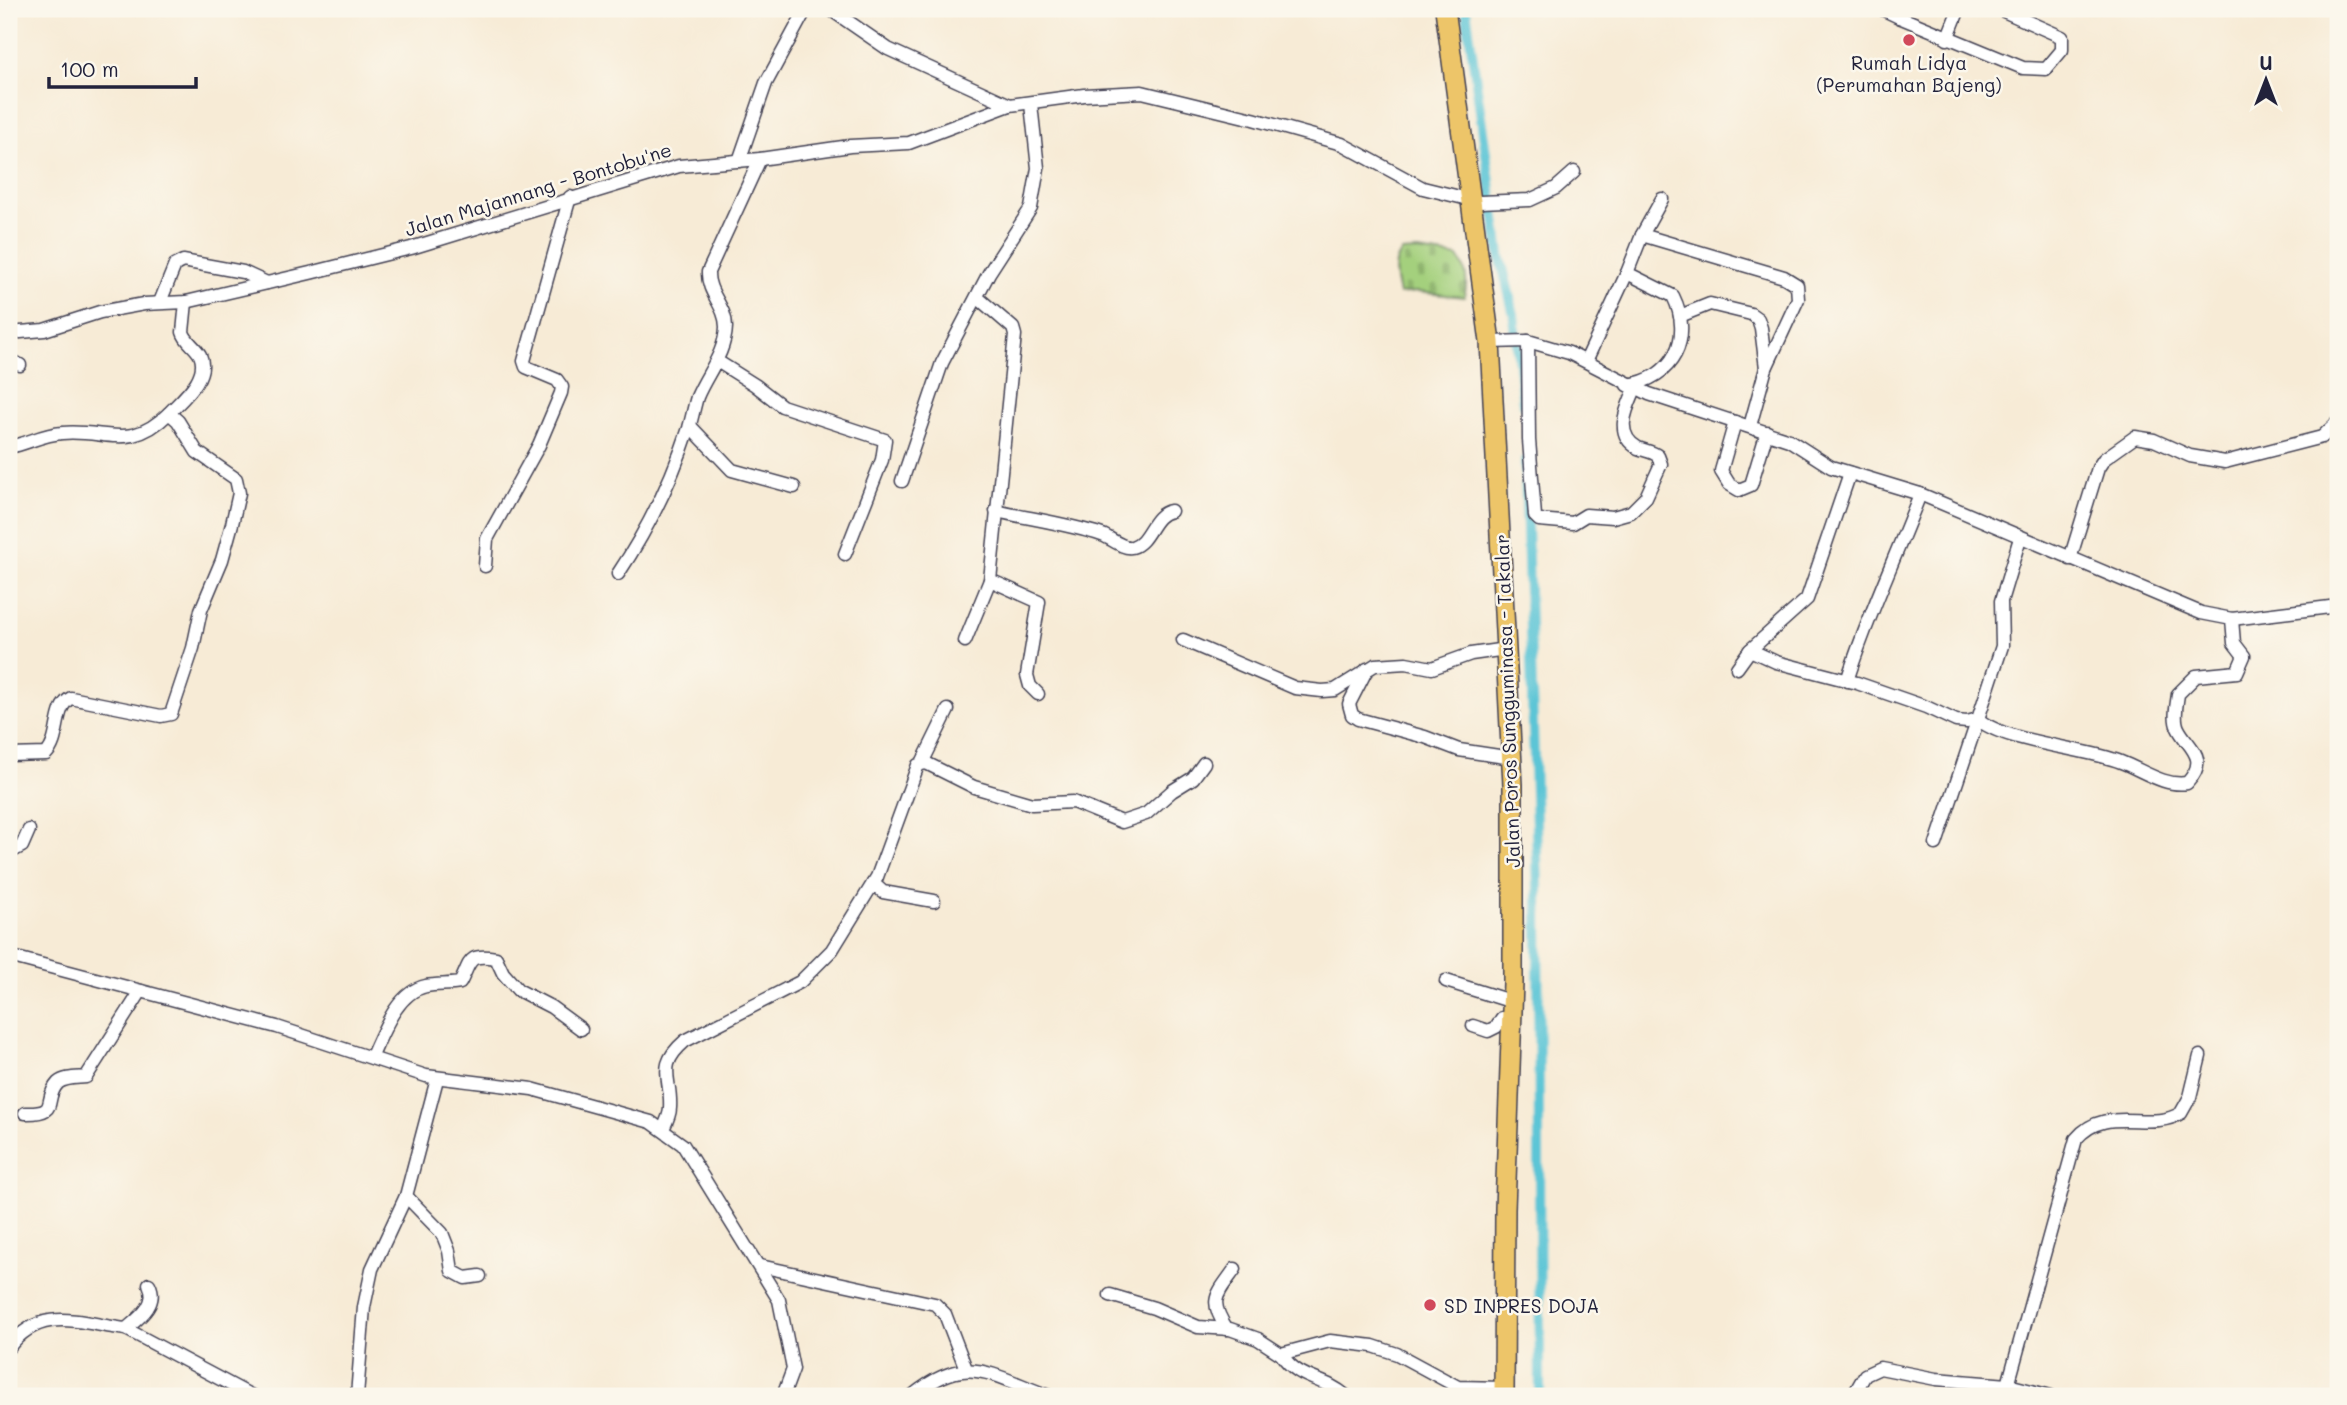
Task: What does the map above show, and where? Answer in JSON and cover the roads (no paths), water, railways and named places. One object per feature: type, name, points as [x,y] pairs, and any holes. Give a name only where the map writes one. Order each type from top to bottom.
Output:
[{"type":"highway","name":"Jalan Poros Sungguminasa - Takalar","points":[[1445,9],[1495,341],[1515,873],[1504,1221],[1504,1392]]},
{"type":"street","points":[[739,161],[766,83],[806,9]]},
{"type":"street","points":[[830,9],[888,49],[1010,105]]},
{"type":"street","points":[[1882,9],[1901,13],[1947,38],[2022,68],[2046,69],[2062,50],[2062,37],[1999,9]]},
{"type":"street","points":[[1947,38],[1959,9]]},
{"type":"street","name":"Jalan Majannang - Bontobu'ne","points":[[9,333],[44,330],[100,312],[160,302],[186,302],[411,248],[569,197],[679,166],[760,159],[850,146],[909,143],[1010,105],[1117,92],[1142,92],[1167,97],[1342,144],[1423,188],[1475,201],[1530,200],[1547,193],[1574,172]]},
{"type":"street","points":[[902,481],[942,363],[989,273],[1031,208],[1038,168],[1031,104]]},
{"type":"street","points":[[618,574],[649,521],[690,426],[698,394],[717,361],[726,326],[724,316],[709,290],[708,272],[760,159]]},
{"type":"street","points":[[485,566],[487,539],[539,445],[561,393],[562,387],[557,380],[526,367],[524,360],[569,197]]},
{"type":"street","points":[[1586,361],[1642,235],[1661,199]]},
{"type":"street","points":[[1642,235],[1784,277],[1797,285],[1798,299],[1766,368],[1750,426]]},
{"type":"street","points":[[160,302],[175,265],[183,261],[243,272],[267,283]]},
{"type":"street","points":[[1627,273],[1669,292],[1680,316],[1678,348],[1670,367],[1631,387]]},
{"type":"street","points":[[965,641],[990,580],[1015,334],[1013,328],[977,297]]},
{"type":"street","points":[[9,447],[62,433],[131,437],[150,429],[191,389],[202,369],[200,356],[183,332],[186,302]]},
{"type":"street","points":[[1680,316],[1710,304],[1751,314],[1758,319],[1761,328],[1766,368]]},
{"type":"street","points":[[1495,341],[1525,341],[1586,361],[1631,387],[1767,432],[1795,444],[1818,461],[1850,474],[1920,494],[2201,613],[2232,619],[2338,606]]},
{"type":"street","points":[[1525,341],[1529,440],[1535,516],[1539,520],[1573,523],[1586,515],[1621,516],[1637,508],[1646,497],[1661,464],[1658,456],[1637,447],[1626,437],[1623,419],[1631,387]]},
{"type":"street","points":[[717,361],[755,384],[782,406],[885,440],[882,460],[845,554]]},
{"type":"street","points":[[9,755],[46,754],[53,746],[64,704],[71,698],[161,716],[171,714],[193,648],[201,610],[222,560],[239,486],[232,475],[197,452],[178,421],[169,413]]},
{"type":"street","points":[[1735,422],[1721,471],[1729,484],[1739,489],[1751,485],[1767,432]]},
{"type":"street","points":[[2070,559],[2098,468],[2104,459],[2135,437],[2154,440],[2190,456],[2225,462],[2322,437],[2338,422]]},
{"type":"street","points":[[690,426],[732,470],[794,487]]},
{"type":"street","points":[[1737,667],[1750,650],[1808,599],[1850,474]]},
{"type":"street","points":[[1847,681],[1868,616],[1896,558],[1920,494]]},
{"type":"street","points":[[996,510],[1103,536],[1128,547],[1134,547],[1144,537],[1160,514],[1171,511]]},
{"type":"street","points":[[1936,844],[2002,646],[2001,601],[2020,538]]},
{"type":"street","points":[[990,580],[1039,602],[1027,675],[1030,686],[1038,694]]},
{"type":"street","points":[[1978,719],[1987,727],[2006,733],[2119,761],[2171,783],[2187,783],[2196,763],[2194,747],[2179,730],[2176,722],[2178,694],[2196,676],[2209,672],[2237,672],[2244,656],[2232,637],[2232,619]]},
{"type":"street","points":[[1183,640],[1295,688],[1310,691],[1335,690],[1368,667],[1406,663],[1432,667],[1471,654],[1506,649]]},
{"type":"street","points":[[1750,650],[1776,663],[1847,681],[1926,707],[1956,720],[1967,722],[1978,719]]},
{"type":"street","points":[[1368,667],[1349,704],[1352,715],[1358,719],[1426,737],[1459,750],[1512,758]]},
{"type":"street","points":[[663,1129],[670,1106],[666,1069],[675,1049],[685,1041],[800,982],[832,950],[873,883],[915,769],[922,763],[948,710]]},
{"type":"street","points":[[922,763],[974,788],[1032,804],[1073,802],[1122,822],[1146,814],[1172,791],[1193,778],[1204,763]]},
{"type":"street","points":[[9,853],[22,846],[29,830]]},
{"type":"street","points":[[873,883],[883,892],[934,901]]},
{"type":"street","points":[[9,956],[247,1018],[437,1079],[532,1089],[643,1119],[663,1129],[683,1145],[761,1266],[779,1300],[793,1368],[783,1396]]},
{"type":"street","points":[[372,1056],[393,1013],[405,1000],[424,986],[460,983],[469,962],[475,957],[496,958],[503,973],[518,990],[558,1011],[581,1029]]},
{"type":"street","points":[[1446,981],[1512,1010],[1496,1027],[1488,1031],[1473,1026]]},
{"type":"street","points":[[25,1113],[44,1112],[48,1109],[58,1084],[65,1079],[86,1077],[141,991]]},
{"type":"street","points":[[2008,1385],[2076,1139],[2088,1127],[2108,1121],[2125,1118],[2160,1120],[2177,1116],[2185,1110],[2200,1056]]},
{"type":"street","points":[[357,1396],[367,1288],[372,1269],[406,1196],[437,1079]]},
{"type":"street","points":[[406,1196],[442,1233],[449,1251],[452,1271],[465,1278],[480,1276]]},
{"type":"street","points":[[761,1266],[935,1304],[945,1314],[966,1370]]},
{"type":"street","points":[[1227,1329],[1214,1307],[1235,1269]]},
{"type":"street","points":[[126,1329],[149,1305],[152,1293],[149,1284]]},
{"type":"street","points":[[1110,1295],[1154,1308],[1198,1327],[1227,1329],[1258,1339],[1281,1354],[1298,1373],[1332,1386],[1346,1396]]},
{"type":"street","points":[[9,1347],[24,1329],[53,1320],[126,1329],[252,1396]]},
{"type":"street","points":[[1281,1354],[1330,1341],[1373,1346],[1397,1354],[1458,1387],[1504,1392]]},
{"type":"street","points":[[1853,1396],[1865,1375],[1880,1368],[1936,1379],[2008,1385],[2052,1396]]},
{"type":"street","points":[[912,1396],[947,1372],[966,1370],[984,1372],[1049,1396]]},
{"type":"waterway","points":[[1466,9],[1500,255],[1514,315],[1523,403]]},
{"type":"waterway","points":[[1525,461],[1538,891],[1540,1396]]},
{"type":"place","name":"Rumah Lidya (Perumahan Bajeng)","points":[[1909,40]]},
{"type":"place","name":"SD INPRES DOJA","points":[[1430,1305]]}]
